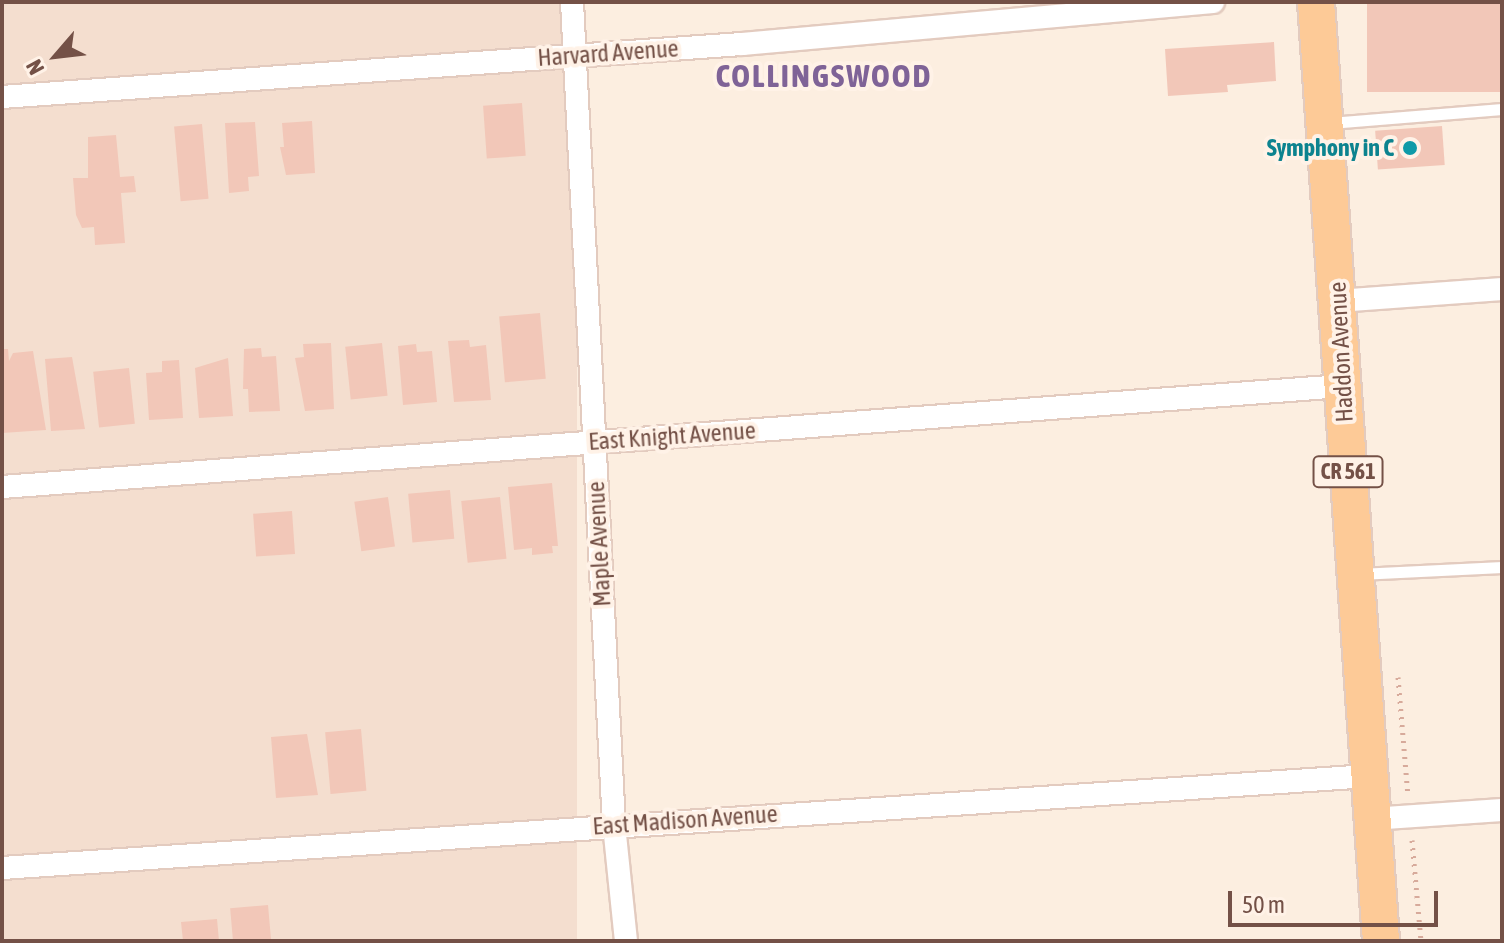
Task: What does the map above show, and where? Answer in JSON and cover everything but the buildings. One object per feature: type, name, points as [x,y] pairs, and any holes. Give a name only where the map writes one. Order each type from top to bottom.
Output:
[{"type":"main road","name":"Haddon Avenue","points":[[1316,2],[1381,941]]},
{"type":"street","name":"Maple Avenue","points":[[572,2],[614,825],[626,941]]},
{"type":"street","name":"Harvard Avenue","points":[[2,97],[574,56],[1213,2]]},
{"type":"street","points":[[1338,301],[1502,289]]},
{"type":"street","name":"East Knight Avenue","points":[[2,487],[1342,386]]},
{"type":"street","name":"East Madison Avenue","points":[[2,868],[1369,776]]},
{"type":"street","points":[[1371,819],[1502,810]]},
{"type":"lane","points":[[1325,123],[1502,109]]},
{"type":"lane","points":[[1355,575],[1502,567]]},
{"type":"path","points":[[1410,816],[1421,941]]},
{"type":"shaded area","points":[[2,2],[577,2],[577,941],[2,941]]},
{"type":"place","name":"Symphony in C","points":[[1410,148]]},
{"type":"district","name":"COLLINGSWOOD","points":[[824,76]]}]
